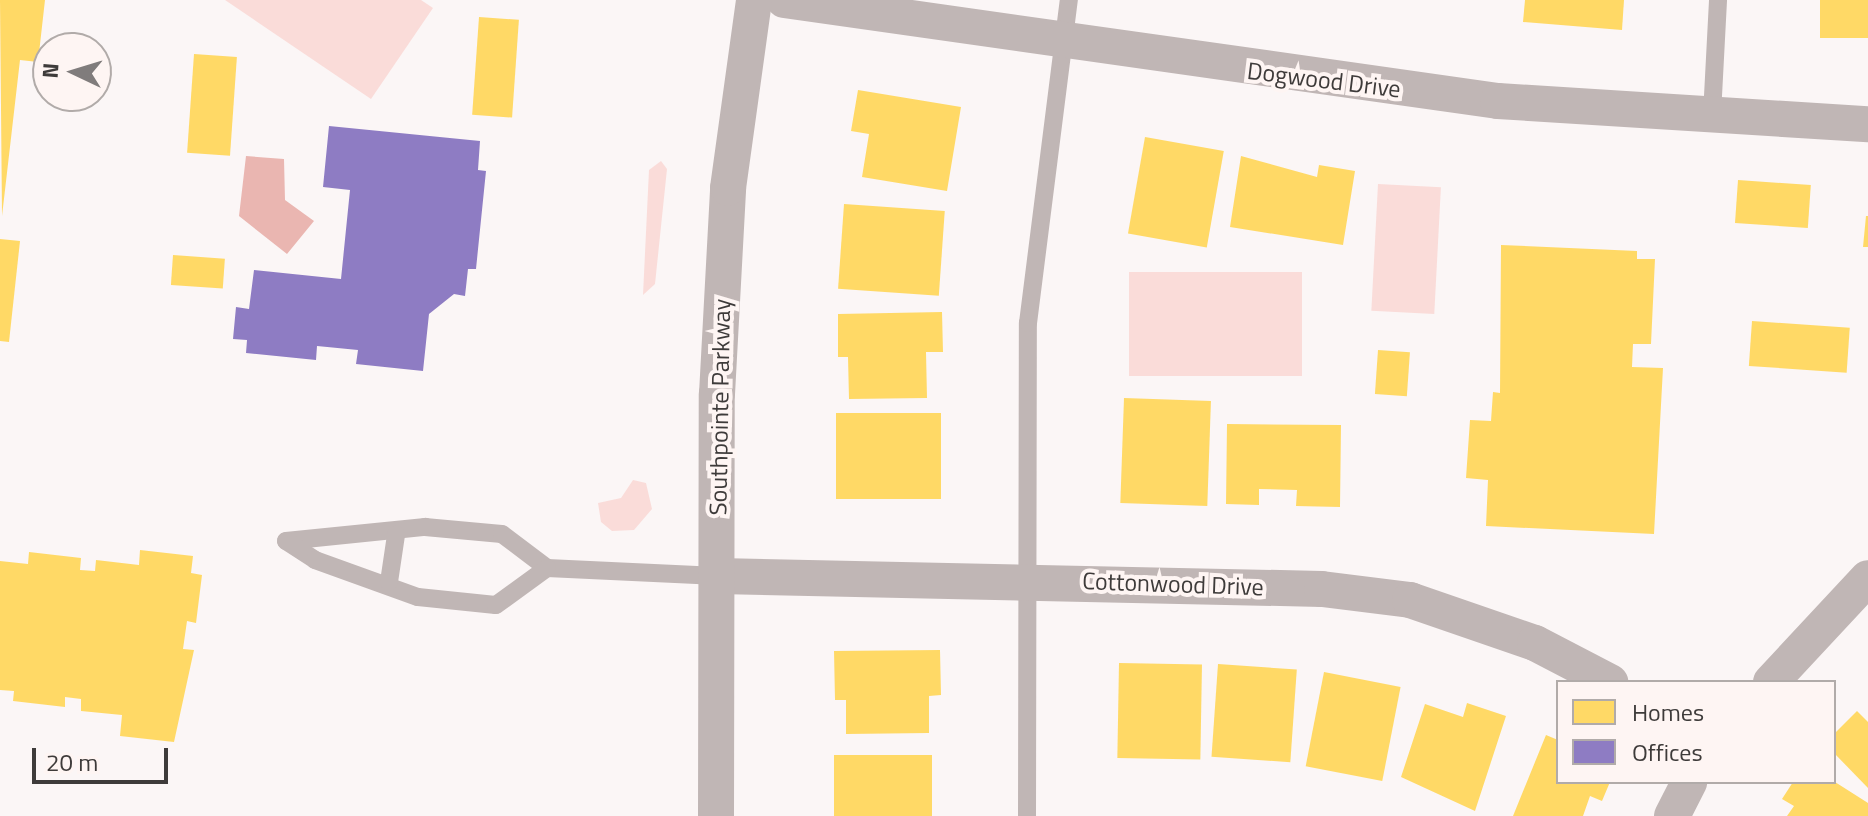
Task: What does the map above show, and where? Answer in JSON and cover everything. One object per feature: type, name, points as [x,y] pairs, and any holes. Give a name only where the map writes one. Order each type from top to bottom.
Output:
[{"type":"street","name":"Southpointe Parkway","points":[[716,816],[718,576],[728,188],[754,0]]},
{"type":"street","name":"Dogwood Drive","points":[[784,0],[1062,43],[1498,101],[1868,124]]},
{"type":"street","name":"Cottonwood Drive","points":[[718,576],[1023,580],[1322,589],[1410,600],[1535,643],[1606,680]]},
{"type":"street","points":[[1773,680],[1868,578]]},
{"type":"street","points":[[1672,816],[1688,784]]},
{"type":"lane","points":[[1027,816],[1023,580],[1028,323],[1069,0]]},
{"type":"lane","points":[[1712,115],[1718,0]]},
{"type":"lane","points":[[547,568],[496,605],[418,597],[389,582],[315,560],[286,541],[396,535],[425,527],[502,534],[547,568],[718,576]]},
{"type":"lane","points":[[389,582],[396,535]]},
{"type":"shaded area","points":[[225,0],[421,0],[433,8],[371,99]]},
{"type":"shaded area","points":[[246,156],[284,159],[285,200],[314,221],[287,254],[239,216]]},
{"type":"shaded area","points":[[661,161],[667,169],[655,284],[643,295],[649,170]]},
{"type":"shaded area","points":[[1378,184],[1441,187],[1434,314],[1371,311]]},
{"type":"shaded area","points":[[1129,272],[1302,272],[1302,376],[1129,376]]},
{"type":"shaded area","points":[[633,480],[646,483],[652,509],[634,530],[612,531],[601,522],[598,503],[621,498]]},
{"type":"building: Homes","points":[[0,0],[45,0],[41,32],[32,32],[32,61],[20,60],[2,216]]},
{"type":"building: Homes","points":[[1525,0],[1624,0],[1622,30],[1523,22]]},
{"type":"building: Homes","points":[[1820,0],[1868,0],[1868,38],[1820,38]]},
{"type":"building: Homes","points":[[479,17],[519,20],[512,118],[472,115]]},
{"type":"building: Homes","points":[[194,54],[237,57],[230,156],[187,153]]},
{"type":"building: Homes","points":[[858,90],[961,107],[947,191],[862,177],[869,134],[851,131]]},
{"type":"building: Homes","points":[[1145,137],[1224,151],[1207,247],[1128,234]]},
{"type":"building: Homes","points":[[1241,156],[1317,177],[1319,165],[1355,171],[1343,245],[1230,227]]},
{"type":"building: Homes","points":[[1738,180],[1811,185],[1808,228],[1735,223]]},
{"type":"building: Homes","points":[[844,204],[945,211],[939,296],[838,289]]},
{"type":"building: Homes","points":[[1866,216],[1868,247],[1863,247]]},
{"type":"building: Homes","points":[[0,239],[20,241],[9,342],[0,341]]},
{"type":"building: Homes","points":[[1501,245],[1637,251],[1637,259],[1655,259],[1651,344],[1633,344],[1632,367],[1663,368],[1654,534],[1486,526],[1488,480],[1466,478],[1470,420],[1491,421],[1493,392],[1500,393]]},
{"type":"building: Homes","points":[[173,255],[225,259],[223,289],[171,285]]},
{"type":"building: Homes","points":[[942,312],[943,352],[926,352],[927,398],[849,399],[848,357],[838,357],[838,314]]},
{"type":"building: Homes","points":[[1752,321],[1850,328],[1847,373],[1749,366]]},
{"type":"building: Homes","points":[[1378,350],[1410,352],[1407,396],[1375,394]]},
{"type":"building: Homes","points":[[1124,398],[1211,401],[1207,506],[1120,503]]},
{"type":"building: Homes","points":[[836,413],[941,413],[941,499],[836,499]]},
{"type":"building: Homes","points":[[1227,424],[1341,425],[1340,507],[1296,506],[1297,490],[1259,489],[1259,505],[1226,504]]},
{"type":"building: Homes","points":[[140,550],[193,556],[191,573],[202,575],[196,623],[187,621],[183,649],[194,650],[174,742],[120,736],[122,715],[81,711],[81,699],[65,697],[65,707],[13,701],[14,691],[0,690],[0,561],[28,564],[29,552],[81,558],[80,570],[95,571],[96,560],[139,565]]},
{"type":"building: Homes","points":[[940,650],[941,695],[929,696],[929,733],[846,734],[846,700],[835,700],[834,651]]},
{"type":"building: Homes","points":[[1119,663],[1202,664],[1200,759],[1117,758]]},
{"type":"building: Homes","points":[[1218,664],[1297,670],[1290,762],[1212,757]]},
{"type":"building: Homes","points":[[1324,672],[1401,687],[1382,781],[1306,766]]},
{"type":"building: Homes","points":[[1467,703],[1506,716],[1475,811],[1401,777],[1425,704],[1463,717]]},
{"type":"building: Homes","points":[[1857,711],[1868,722],[1868,788],[1836,755],[1836,732]]},
{"type":"building: Homes","points":[[1546,735],[1556,739],[1556,784],[1609,784],[1602,801],[1590,796],[1583,816],[1513,816]]},
{"type":"building: Homes","points":[[834,755],[932,755],[932,816],[834,816]]},
{"type":"building: Homes","points":[[1836,783],[1868,803],[1868,816],[1787,816],[1794,806],[1782,799],[1792,784]]},
{"type":"building: Offices","points":[[329,126],[480,141],[478,170],[486,171],[476,269],[468,269],[465,296],[454,294],[429,314],[423,371],[356,364],[358,350],[317,346],[316,360],[246,353],[247,340],[233,339],[236,307],[249,309],[254,270],[341,279],[350,190],[323,187]]}]
